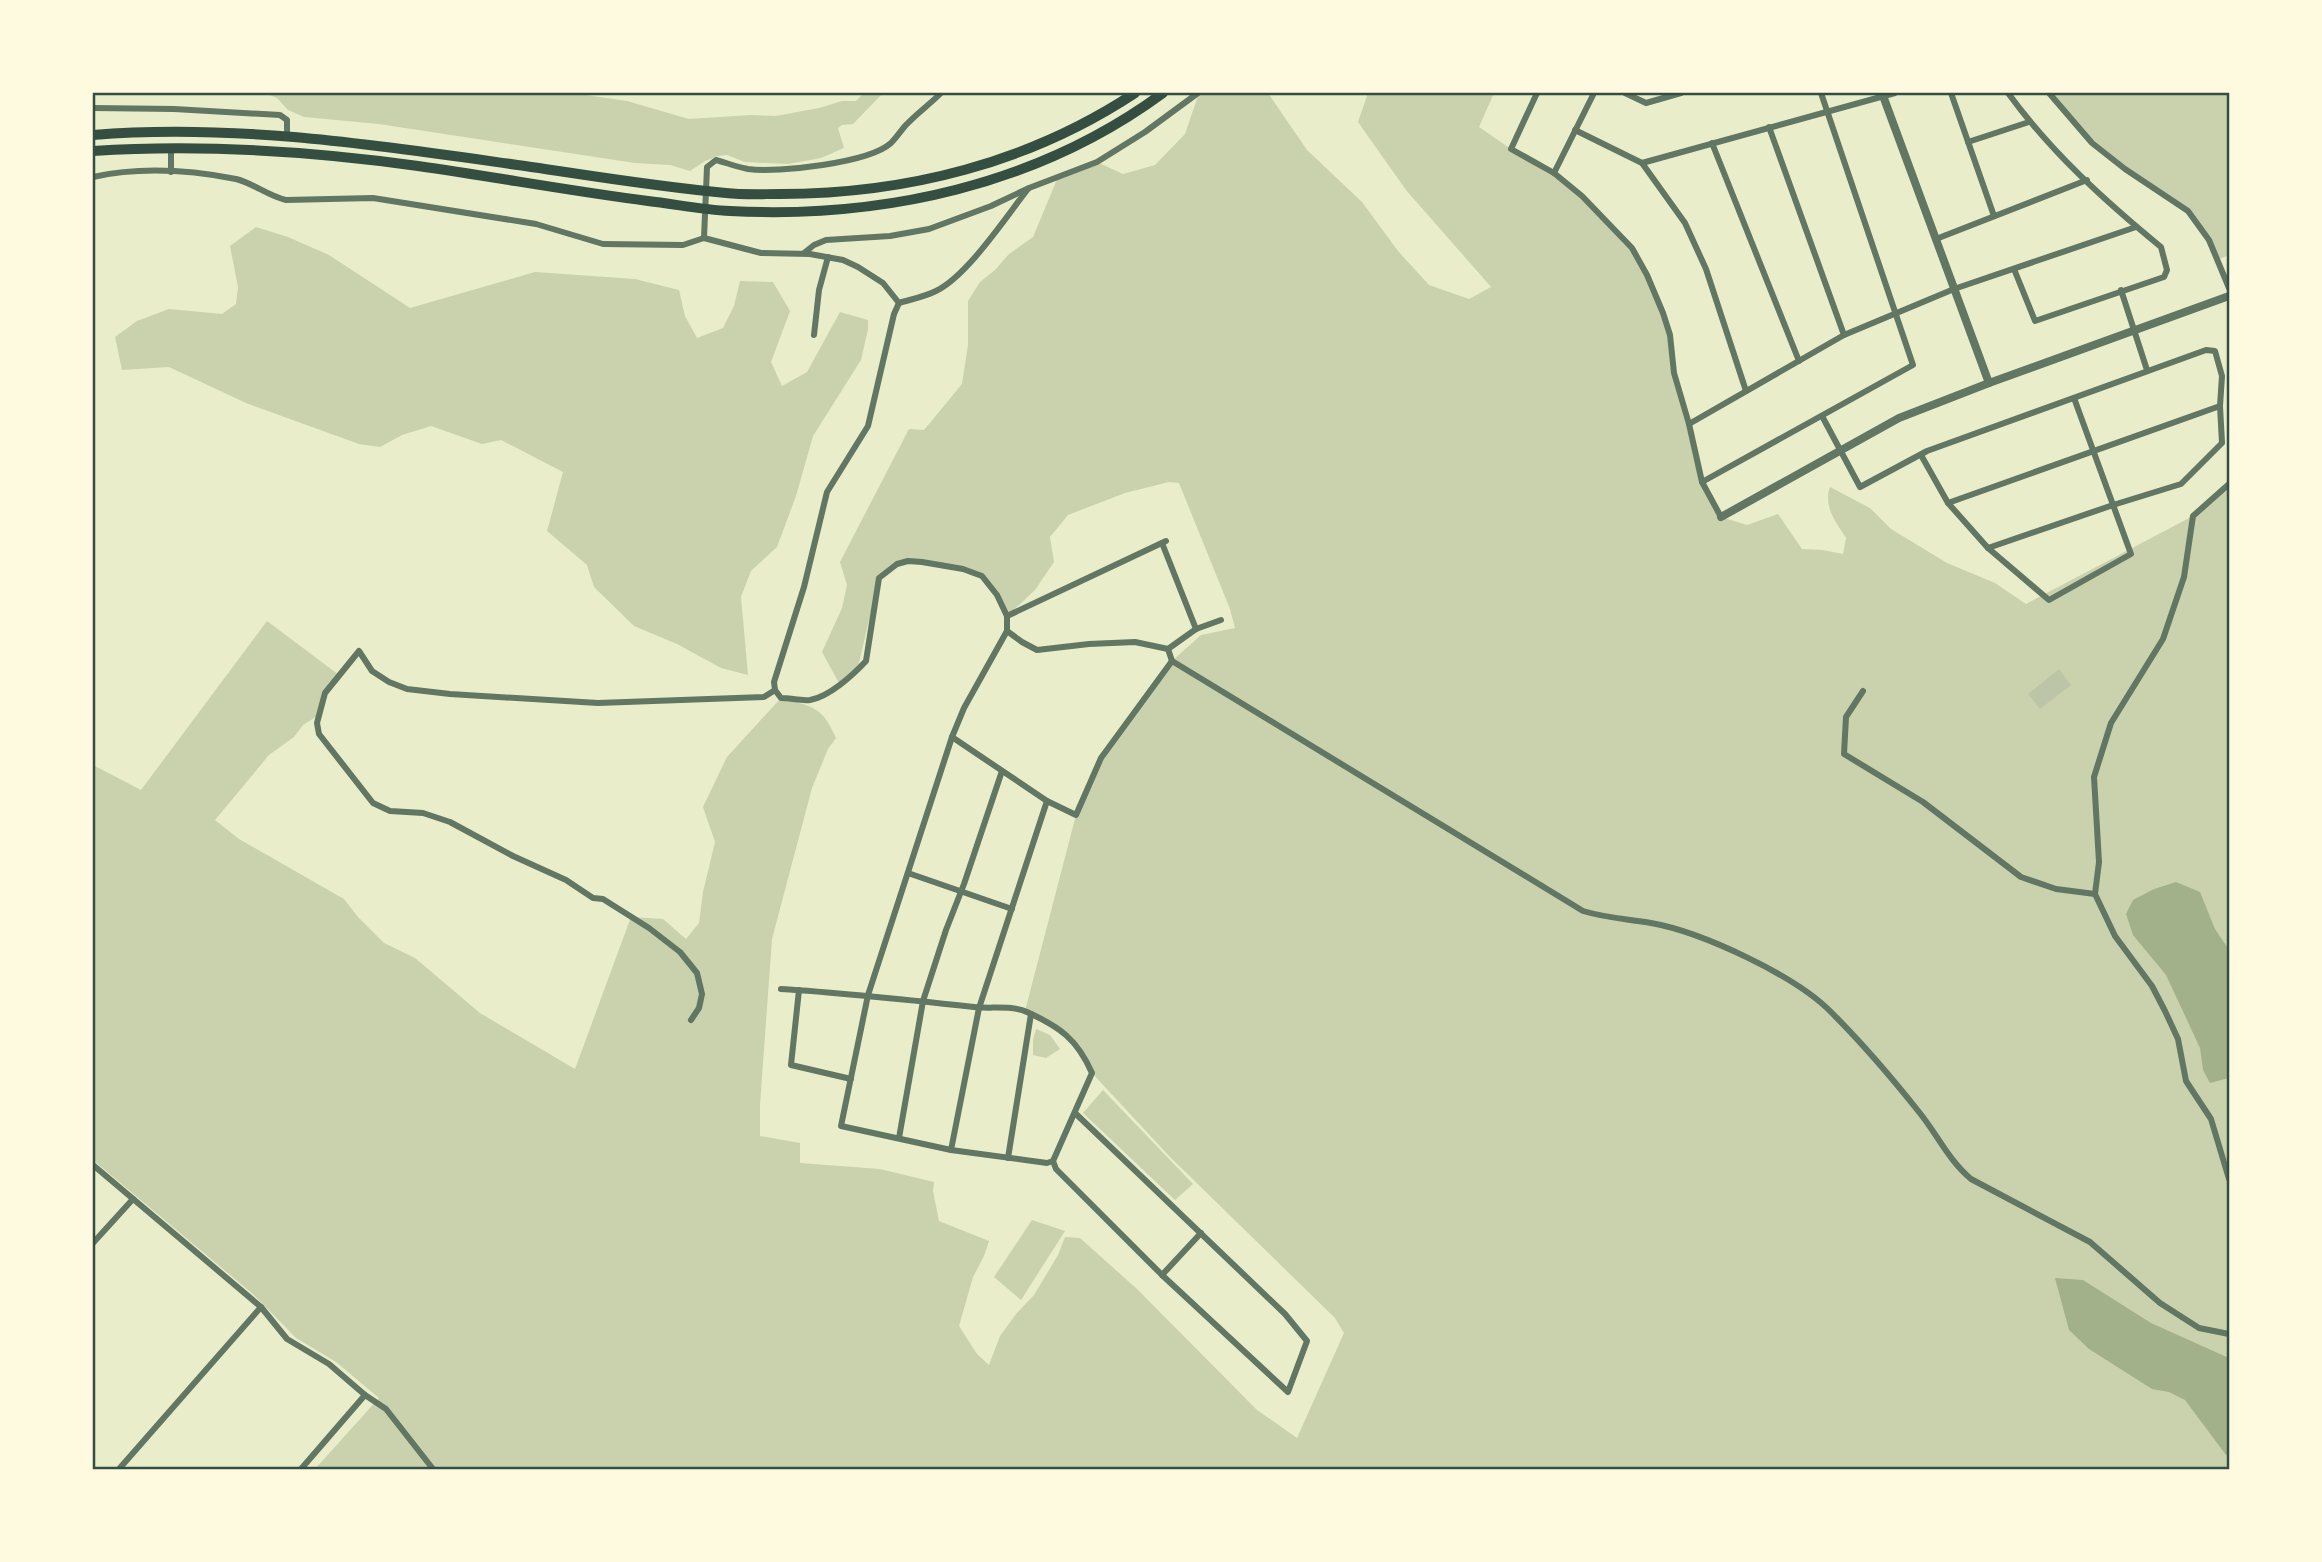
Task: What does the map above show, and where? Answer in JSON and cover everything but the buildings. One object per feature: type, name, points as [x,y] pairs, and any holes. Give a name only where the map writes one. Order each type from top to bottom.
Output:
[{"type":"highway","points":[[93,135],[166,132],[287,137],[355,143],[729,194],[844,192],[926,180],[994,162],[1022,152],[1107,111],[1135,93]]},
{"type":"highway","points":[[93,151],[205,147],[306,154],[402,164],[728,211],[837,211],[898,203],[999,179],[1095,136],[1136,113],[1163,93]]},
{"type":"street","points":[[704,238],[707,167],[716,160],[745,169],[788,169],[818,166],[861,156],[890,145],[906,124],[925,110],[941,93]]},
{"type":"street","points":[[804,253],[814,244],[826,240],[890,236],[929,229],[990,206],[1097,162],[1198,93]]},
{"type":"street","points":[[1536,93],[1511,149],[1554,173],[1581,196],[1632,248],[1647,275],[1670,335],[1674,373],[1702,482],[1721,517],[1899,418],[2229,296]]},
{"type":"street","points":[[1554,173],[1594,93]]},
{"type":"street","points":[[1625,93],[1646,103],[1681,93]]},
{"type":"street","points":[[1702,482],[1913,365],[1821,93]]},
{"type":"street","points":[[1642,163],[1882,94],[1895,93]]},
{"type":"street","points":[[1951,93],[1994,216]]},
{"type":"street","points":[[2008,93],[2029,122],[2059,155],[2161,247],[2166,270],[2164,277],[2035,321],[2014,269]]},
{"type":"street","points":[[2049,93],[2092,143],[2125,169],[2188,211],[2209,240],[2229,288]]},
{"type":"street","points":[[1882,94],[1989,383]]},
{"type":"street","points":[[93,108],[174,109],[280,116],[287,120],[287,137]]},
{"type":"street","points":[[1968,142],[2029,122]]},
{"type":"street","points":[[1769,128],[1844,335]]},
{"type":"street","points":[[1575,130],[1642,163],[1685,223],[1699,253],[1746,391]]},
{"type":"street","points":[[1713,143],[1799,361]]},
{"type":"street","points":[[171,147],[171,172]]},
{"type":"street","points":[[93,177],[171,172],[238,180],[275,198],[286,200],[373,198],[537,224],[603,244],[683,245],[704,238],[761,253],[804,253],[843,260],[865,271],[883,283],[899,303]]},
{"type":"street","points":[[1936,239],[2087,180]]},
{"type":"street","points":[[899,303],[939,289],[968,264],[1029,188]]},
{"type":"street","points":[[1689,424],[1844,335],[1954,289],[2136,227]]},
{"type":"street","points":[[814,335],[819,290],[828,257]]},
{"type":"street","points":[[2120,290],[2147,370]]},
{"type":"street","points":[[899,303],[894,314],[868,426],[827,492],[804,587],[774,682],[775,690],[781,698],[811,700],[841,685],[857,671],[866,661],[878,578],[897,564],[922,562],[963,569],[982,576],[997,595],[1007,616],[1007,631],[964,708],[952,737],[868,995],[841,1126],[951,1150],[1047,1163],[1053,1161]]},
{"type":"street","points":[[1822,416],[1860,487],[1927,451],[2147,370],[2206,350],[2215,351],[2222,376],[2222,443],[2181,484],[1988,548]]},
{"type":"street","points":[[1921,455],[1948,503],[1988,548],[2049,600],[2131,554],[2074,398]]},
{"type":"street","points":[[1948,503],[2220,406]]},
{"type":"street","points":[[2229,484],[2193,516],[2184,577],[2163,639],[2111,723],[2094,777],[2099,862],[2095,894],[2115,936],[2152,986],[2165,1011],[2178,1039],[2186,1080],[2211,1119],[2229,1179]]},
{"type":"street","points":[[1007,616],[1164,542],[1196,629]]},
{"type":"street","points":[[1007,631],[1037,650],[1135,642],[1168,649],[1196,629],[1221,620]]},
{"type":"street","points":[[1168,649],[1172,662],[1584,911],[1606,919],[1653,923],[1710,941],[1746,957],[1812,995],[1831,1012],[1921,1113],[1959,1169],[1971,1179],[2090,1242],[2160,1303],[2199,1328],[2229,1334]]},
{"type":"street","points":[[691,1020],[699,1008],[702,995],[697,973],[680,952],[603,899],[593,898],[566,880],[513,856],[450,822],[423,813],[380,808],[354,780],[319,734],[317,723],[325,693],[359,651],[372,671],[389,682],[407,689],[450,694],[598,703],[764,697],[775,690]]},
{"type":"street","points":[[952,737],[1047,801],[1076,815],[1101,758],[1172,662]]},
{"type":"street","points":[[1863,691],[1846,717],[1844,754],[1923,802],[2021,877],[2056,889],[2095,894]]},
{"type":"street","points":[[899,1138],[923,1001],[1002,771]]},
{"type":"street","points":[[951,1150],[979,1008],[1047,801]]},
{"type":"street","points":[[908,873],[1012,909]]},
{"type":"street","points":[[781,989],[1025,1010],[1064,1032],[1085,1057],[1091,1073],[1053,1161],[1056,1169],[1162,1275],[1288,1392],[1307,1341],[1285,1314],[1075,1112]]},
{"type":"street","points":[[799,990],[790,1065],[851,1079]]},
{"type":"street","points":[[1008,1158],[1031,1014]]},
{"type":"street","points":[[93,1165],[261,1307],[287,1339],[329,1364],[386,1409],[433,1469]]},
{"type":"street","points":[[93,1243],[133,1199]]},
{"type":"street","points":[[1162,1275],[1201,1233]]},
{"type":"street","points":[[119,1469],[261,1307]]},
{"type":"street","points":[[301,1469],[365,1395]]},
{"type":"shaded area","points":[[265,93],[572,93],[627,101],[689,119],[776,116],[842,101],[856,101],[864,93],[883,93],[853,124],[838,128],[844,148],[821,158],[788,164],[745,162],[727,155],[705,161],[690,171],[670,165],[635,163],[379,124],[304,117],[288,110],[277,98]]},
{"type":"shaded area","points":[[1199,93],[1268,93],[1307,150],[1362,202],[1398,251],[1429,285],[1469,299],[1491,287],[1406,190],[1358,122],[1368,93],[1494,93],[1479,127],[1554,173],[1632,248],[1663,313],[1674,373],[1702,482],[1721,517],[1747,525],[1778,514],[1802,549],[1843,554],[1846,538],[1829,508],[1830,487],[1870,508],[1891,529],[1947,563],[1995,583],[2026,604],[2193,516],[2229,484],[2229,1469],[315,1469],[379,1398],[336,1362],[296,1338],[254,1295],[93,1160],[93,765],[141,790],[267,621],[339,675],[325,693],[319,715],[303,725],[294,737],[269,755],[215,820],[239,839],[344,899],[384,943],[415,958],[480,1013],[575,1069],[631,917],[663,919],[686,939],[699,923],[715,842],[703,807],[727,757],[781,698],[815,709],[826,720],[836,738],[828,749],[812,788],[772,939],[760,1136],[800,1143],[800,1163],[880,1169],[934,1182],[933,1191],[939,1221],[989,1241],[973,1277],[959,1326],[977,1354],[989,1365],[1000,1336],[1034,1295],[1058,1255],[1065,1237],[1080,1238],[1137,1289],[1257,1410],[1297,1438],[1344,1333],[1335,1318],[1170,1157],[1092,1073],[1075,1042],[1025,1011],[1076,815],[1101,758],[1172,661],[1201,635],[1235,628],[1230,609],[1179,483],[1169,482],[1125,493],[1068,515],[1050,537],[1054,562],[1035,590],[1007,616],[982,576],[963,569],[908,561],[879,578],[857,671],[840,685],[822,652],[842,608],[847,585],[840,562],[909,429],[924,430],[962,384],[968,345],[968,301],[980,282],[1009,254],[1033,237],[1058,177],[1097,162],[1123,174],[1155,165],[1185,134]]},
{"type":"shaded area","points":[[2049,93],[2229,93],[2229,255],[2217,260],[2189,212],[2092,143]]},
{"type":"shaded area","points":[[256,227],[288,237],[329,255],[410,308],[535,272],[635,279],[679,290],[685,316],[697,338],[723,328],[734,306],[740,281],[773,282],[790,311],[771,362],[782,386],[807,372],[840,312],[868,320],[861,360],[813,436],[796,496],[777,547],[751,571],[741,597],[748,675],[721,668],[677,644],[634,626],[594,587],[587,565],[547,531],[563,472],[501,440],[482,444],[431,426],[402,435],[380,447],[359,444],[246,403],[169,367],[122,370],[115,337],[137,321],[169,309],[222,314],[236,304],[238,287],[230,246]]},
{"type":"shaded area","points":[[2176,882],[2200,892],[2215,929],[2229,950],[2229,1078],[2210,1083],[2203,1070],[2200,1048],[2166,975],[2133,935],[2126,914],[2133,900]]},
{"type":"shaded area","points":[[1036,1029],[1050,1035],[1060,1049],[1046,1058],[1033,1055]]},
{"type":"shaded area","points":[[1103,1090],[1193,1184],[1175,1200],[1083,1113]]},
{"type":"shaded area","points":[[1032,1220],[1065,1231],[1021,1300],[994,1277]]},
{"type":"shaded area","points":[[2055,1278],[2083,1280],[2151,1323],[2229,1358],[2229,1454],[2226,1455],[2185,1400],[2169,1392],[2152,1389],[2089,1349],[2069,1330]]}]
